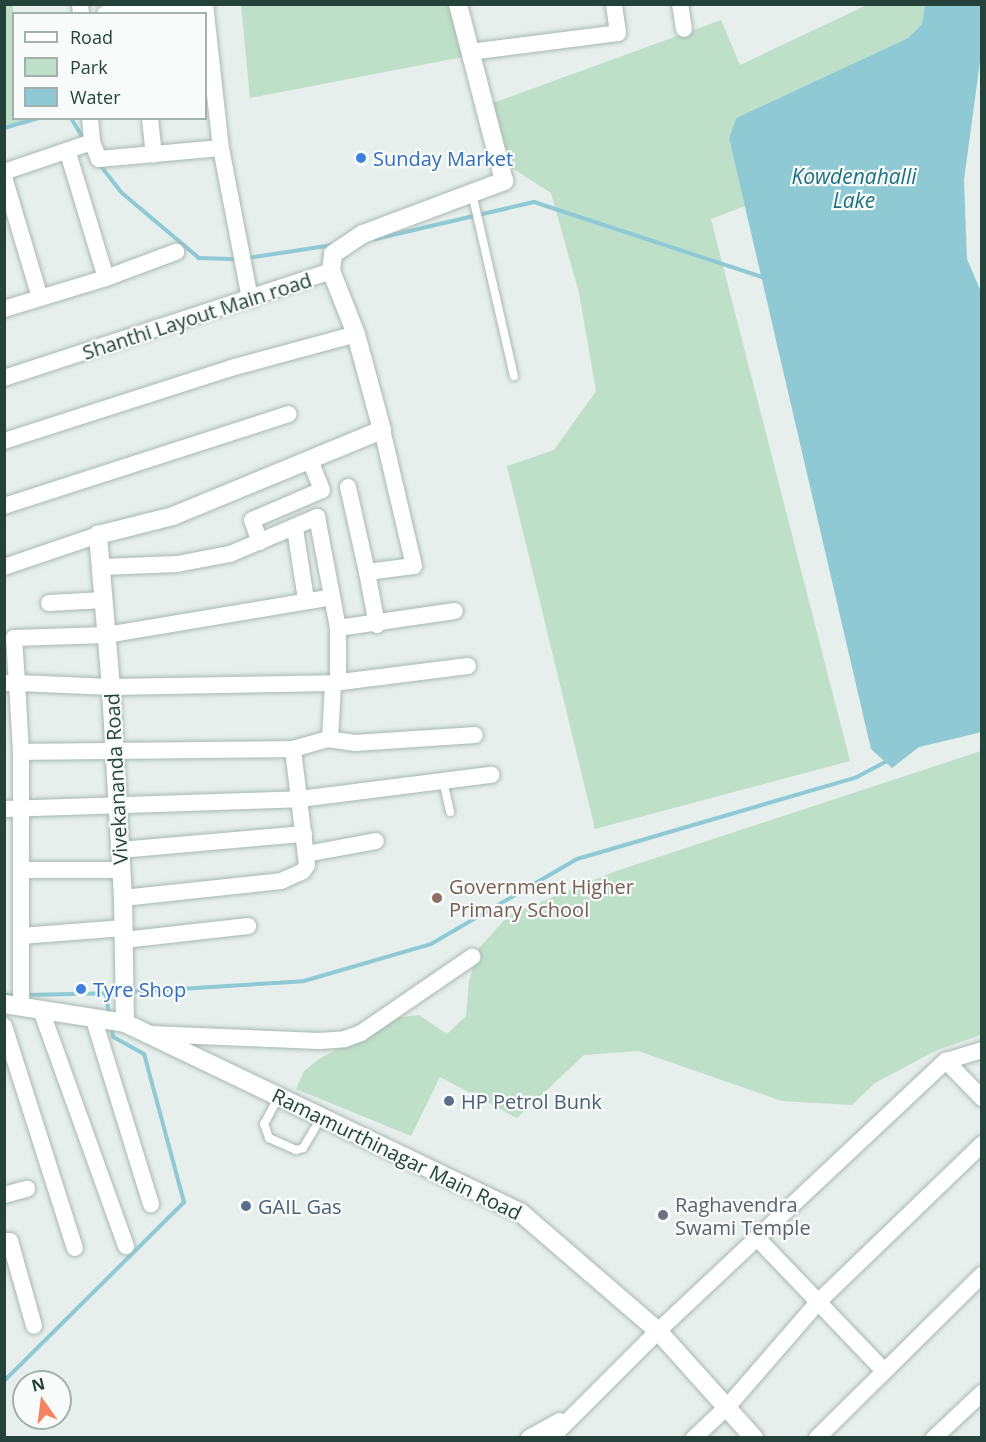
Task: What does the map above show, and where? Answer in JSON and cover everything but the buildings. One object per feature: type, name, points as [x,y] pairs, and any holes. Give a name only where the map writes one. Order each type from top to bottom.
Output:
[{"type":"street","points":[[119,12],[196,4]]},
{"type":"street","name":"Shanthi Layout Main road","points":[[4,378],[331,271],[333,254],[363,234],[504,181],[458,4]]},
{"type":"street","points":[[470,52],[618,33],[614,4]]},
{"type":"street","points":[[680,4],[684,30]]},
{"type":"street","points":[[207,22],[221,148],[250,299]]},
{"type":"street","points":[[90,120],[92,142],[99,159],[221,148]]},
{"type":"street","points":[[150,120],[154,154]]},
{"type":"street","points":[[40,298],[4,174],[68,153],[92,142]]},
{"type":"street","points":[[68,153],[106,278]]},
{"type":"street","points":[[4,309],[106,278],[176,252]]},
{"type":"street","points":[[331,271],[356,334],[382,430],[414,566],[367,572]]},
{"type":"street","points":[[4,441],[231,368],[356,334]]},
{"type":"street","points":[[4,506],[288,414]]},
{"type":"street","points":[[4,567],[98,535],[173,516],[382,430]]},
{"type":"street","points":[[260,542],[252,520],[322,490],[310,460]]},
{"type":"street","points":[[348,487],[377,625]]},
{"type":"street","points":[[103,567],[177,564],[230,554],[295,529],[317,517],[338,628],[336,683],[330,739]]},
{"type":"street","points":[[295,529],[306,599]]},
{"type":"street","name":"Vivekananda Road","points":[[98,535],[103,567],[123,898],[127,982],[125,1023]]},
{"type":"street","points":[[15,1000],[21,936],[21,870],[12,808],[21,752],[11,683],[14,638],[106,635],[306,599],[332,597]]},
{"type":"street","points":[[49,603],[104,600]]},
{"type":"street","points":[[338,628],[377,625],[455,611]]},
{"type":"street","points":[[11,683],[111,687],[336,683],[468,666]]},
{"type":"street","points":[[21,752],[114,749],[293,749],[330,739],[355,743],[476,735]]},
{"type":"street","points":[[123,898],[280,881],[303,871],[306,854],[293,749]]},
{"type":"street","points":[[12,808],[116,807],[300,799],[491,775]]},
{"type":"street","points":[[120,850],[304,834]]},
{"type":"street","points":[[306,854],[376,841]]},
{"type":"street","points":[[21,870],[120,870]]},
{"type":"street","points":[[21,936],[124,934],[248,926]]},
{"type":"street","points":[[150,1034],[319,1041],[345,1039],[361,1033],[472,957]]},
{"type":"street","name":"Ramamurthinagar Main Road","points":[[15,1000],[41,1010],[125,1023],[520,1212],[658,1331],[754,1437]]},
{"type":"street","points":[[41,1010],[126,1246]]},
{"type":"street","points":[[94,1020],[151,1204]]},
{"type":"street","points":[[4,1026],[75,1248]]},
{"type":"street","points":[[551,1437],[658,1331],[946,1061],[981,1050]]},
{"type":"street","points":[[946,1061],[981,1098]]},
{"type":"street","points":[[694,1437],[728,1406],[818,1302],[981,1144]]},
{"type":"street","points":[[4,1195],[27,1189]]},
{"type":"street","points":[[758,1239],[883,1370]]},
{"type":"street","points":[[4,1241],[10,1241],[34,1326]]},
{"type":"street","points":[[817,1437],[981,1275]]},
{"type":"street","points":[[934,1437],[981,1393]]},
{"type":"street","points":[[529,1437],[580,1410]]},
{"type":"lane","points":[[472,193],[514,376]]},
{"type":"lane","points":[[443,781],[450,812]]},
{"type":"lane","points":[[279,1095],[264,1125],[269,1138],[296,1150],[303,1148],[322,1116]]},
{"type":"green space","points":[[5,4],[12,5],[14,12],[12,120],[28,120],[5,126]]},
{"type":"green space","points":[[241,5],[450,5],[463,57],[250,98]]},
{"type":"green space","points":[[867,5],[925,5],[922,24],[908,38],[736,118],[729,138],[745,206],[711,219],[850,761],[595,829],[507,466],[554,450],[596,391],[579,293],[551,193],[512,168],[493,103],[721,20],[740,65]]},
{"type":"green space","points":[[981,751],[981,1035],[937,1050],[875,1083],[852,1105],[782,1101],[638,1051],[584,1055],[517,1118],[440,1077],[411,1136],[296,1089],[304,1071],[319,1059],[393,1018],[419,1015],[447,1034],[466,1016],[469,981],[479,948],[509,915],[616,871]]},
{"type":"water","name":"Kowdenahalli Lake","points":[[925,5],[981,5],[981,54],[964,180],[967,259],[982,294],[982,732],[919,747],[892,768],[871,749],[729,138],[736,118],[908,38],[922,24]]},
{"type":"waterway","points":[[4,128],[32,120]]},
{"type":"waterway","points":[[72,120],[85,141]]},
{"type":"waterway","points":[[100,165],[122,193],[199,258],[237,259]]},
{"type":"waterway","points":[[375,239],[534,202],[765,278]]},
{"type":"waterway","points":[[248,258],[333,245]]},
{"type":"waterway","points":[[131,992],[304,981],[431,944],[577,859],[857,777],[889,760]]},
{"type":"waterway","points":[[26,995],[121,993]]},
{"type":"waterway","points":[[106,994],[109,1016]]},
{"type":"waterway","points":[[4,995],[16,995]]},
{"type":"waterway","points":[[4,1381],[184,1202],[144,1054],[113,1037],[111,1027]]},
{"type":"place","name":"Sunday Market","points":[[361,158]]},
{"type":"place","name":"Government Higher Primary School","points":[[437,898]]},
{"type":"place","name":"Tyre Shop","points":[[81,989]]},
{"type":"place","name":"HP Petrol Bunk","points":[[449,1101]]},
{"type":"place","name":"GAIL Gas","points":[[246,1206]]},
{"type":"place","name":"Raghavendra Swami Temple","points":[[663,1215]]}]
